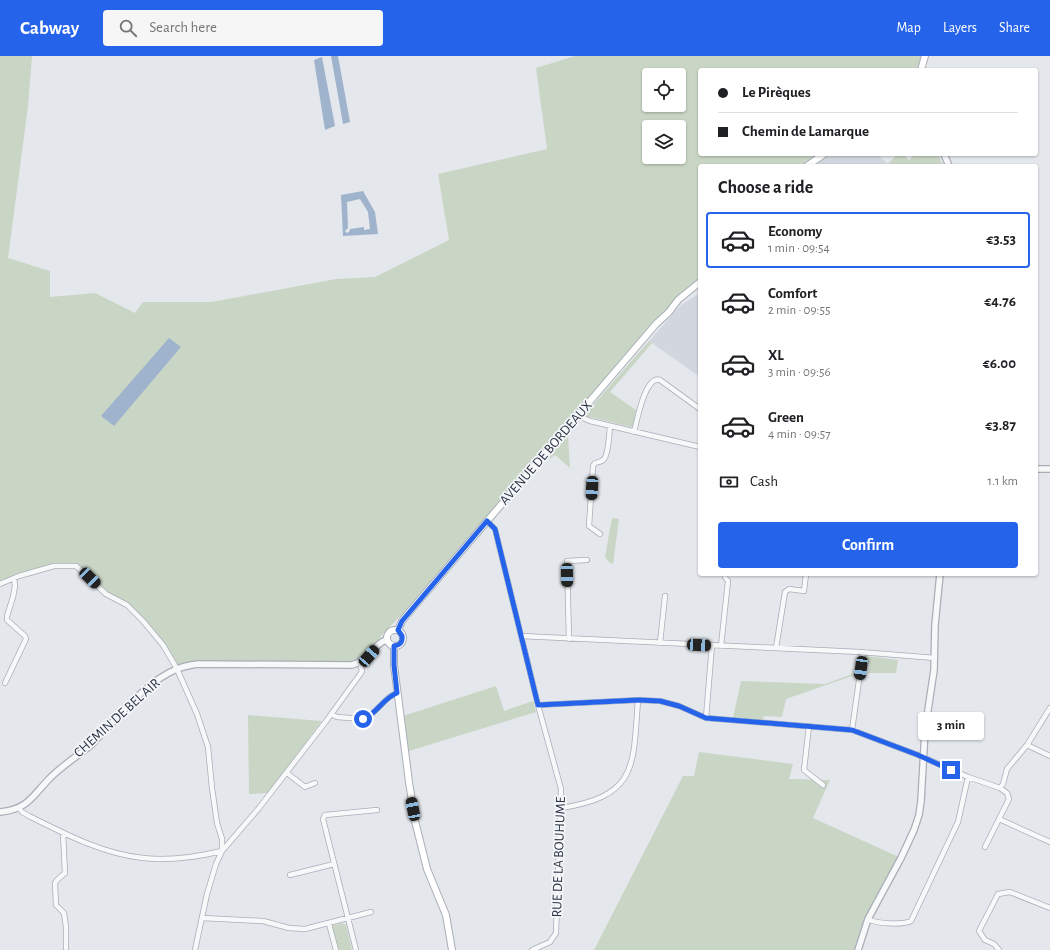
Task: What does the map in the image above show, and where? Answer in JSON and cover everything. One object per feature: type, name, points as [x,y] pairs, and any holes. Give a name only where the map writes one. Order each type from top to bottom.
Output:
[{"type":"main road","points":[[922,68],[925,56]]},
{"type":"main road","points":[[810,164],[821,156]]},
{"type":"main road","name":"AVENUE DE BORDEAUX","points":[[398,630],[402,621],[411,610],[656,324],[669,312],[678,300],[698,284]]},
{"type":"main road","points":[[669,312],[698,289]]},
{"type":"main road","points":[[393,630],[398,630],[402,633],[403,638],[401,643],[394,646],[389,644],[386,640],[387,635],[393,630]]},
{"type":"main road","points":[[394,646],[394,665],[397,693],[411,796],[420,846],[427,869],[446,915],[452,950]]},
{"type":"street","points":[[634,432],[646,390],[652,380],[656,378],[698,408]]},
{"type":"street","points":[[578,416],[590,421],[698,447]]},
{"type":"street","points":[[600,534],[590,526],[593,466],[595,463],[604,459],[610,426]]},
{"type":"street","points":[[1038,469],[1050,469]]},
{"type":"street","name":"RUE DE LA BOUHUME","points":[[487,521],[495,529],[538,705],[561,789],[556,933],[550,942],[532,950]]},
{"type":"street","points":[[569,639],[567,561],[587,560]]},
{"type":"street","points":[[0,584],[14,578],[54,566],[76,566],[106,594],[127,605],[143,620],[163,646],[177,669],[187,688],[197,714],[208,747],[217,824],[222,839],[222,851]]},
{"type":"street","points":[[721,646],[728,581],[725,576]]},
{"type":"street","points":[[776,648],[785,592],[789,590],[804,591],[806,576]]},
{"type":"street","points":[[858,950],[868,919],[901,858],[916,823],[921,801],[922,758],[935,658],[935,625],[940,576]]},
{"type":"street","points":[[5,683],[26,639],[25,636],[7,620],[15,586],[14,578]]},
{"type":"street","points":[[660,643],[665,596]]},
{"type":"street","points":[[521,636],[863,652],[935,658]]},
{"type":"street","points":[[195,950],[216,864],[222,851],[259,808],[327,720],[361,673],[360,663],[369,656],[379,644],[386,640]]},
{"type":"street","points":[[706,718],[712,645]]},
{"type":"street","points":[[852,730],[863,652]]},
{"type":"street","name":"CHEMIN DE BEL AIR","points":[[0,812],[19,808],[24,805],[51,776],[89,746],[143,692],[177,669],[198,664],[344,665],[360,663]]},
{"type":"street","points":[[331,714],[337,717],[363,719],[372,714],[389,697],[397,693]]},
{"type":"street","points":[[538,705],[638,700],[660,701],[679,706],[706,718],[852,730],[968,777],[1000,788],[1007,793],[1009,799],[985,847]]},
{"type":"street","points":[[561,808],[587,803],[600,798],[616,789],[626,777],[633,759],[638,700]]},
{"type":"street","points":[[1000,788],[1007,769],[1028,745],[1050,708]]},
{"type":"street","points":[[808,726],[804,770],[822,785]]},
{"type":"street","points":[[1028,745],[1050,756]]},
{"type":"street","points":[[287,773],[305,787],[315,783]]},
{"type":"street","points":[[868,919],[871,921],[906,924],[911,921],[958,822],[968,777]]},
{"type":"street","points":[[19,808],[28,816],[63,833],[96,847],[121,854],[158,859],[203,856],[222,851]]},
{"type":"street","points":[[356,950],[323,819],[325,815],[377,810]]},
{"type":"street","points":[[999,819],[1050,842]]},
{"type":"street","points":[[63,833],[65,873],[55,883],[56,905],[64,913],[66,948]]},
{"type":"street","points":[[290,875],[334,864]]},
{"type":"street","points":[[999,950],[994,944],[985,940],[979,930],[998,894],[1010,892],[1050,908]]},
{"type":"street","points":[[202,918],[263,921],[295,929],[305,929],[371,912]]},
{"type":"street","points":[[328,924],[336,950]]},
{"type":"shaded area","points":[[826,156],[879,156],[888,164],[816,164]]},
{"type":"shaded area","points":[[698,294],[698,376],[649,341],[681,305]]},
{"type":"green space","points":[[0,56],[32,56],[28,106],[8,258],[50,271],[50,297],[95,293],[135,313],[143,302],[212,302],[336,279],[375,277],[449,240],[438,174],[547,149],[536,68],[575,56],[925,56],[922,68],[698,68],[698,156],[821,156],[811,164],[698,164],[698,289],[669,312],[411,610],[398,618],[382,635],[369,656],[360,663],[198,664],[177,669],[163,645],[127,605],[106,594],[76,566],[54,566],[0,584]]},
{"type":"green space","points":[[895,156],[905,156],[909,160],[913,156],[939,156],[942,164],[888,164]]},
{"type":"green space","points":[[649,341],[652,343],[610,392],[636,410],[633,426],[631,427],[590,417],[587,418],[585,414]]},
{"type":"green space","points":[[568,435],[570,468],[555,455],[550,459],[548,457]]},
{"type":"green space","points":[[612,518],[619,519],[613,564],[610,563],[605,557]]},
{"type":"green space","points":[[865,656],[898,660],[896,673],[868,673],[870,664],[864,662]]},
{"type":"green space","points":[[855,673],[855,675],[786,699],[782,717],[764,716],[762,720],[733,718],[741,681],[825,684]]},
{"type":"green space","points":[[496,686],[504,711],[533,701],[536,712],[409,751],[403,716]]},
{"type":"green space","points":[[248,715],[322,721],[268,793],[249,794]]},
{"type":"green space","points":[[699,752],[793,764],[789,779],[830,780],[813,818],[901,858],[868,919],[858,950],[594,950],[683,776],[694,776]]},
{"type":"green space","points":[[342,923],[346,925],[352,950],[339,950],[332,926]]},
{"type":"water","points":[[331,56],[338,56],[350,122],[343,124]]},
{"type":"water","points":[[322,57],[335,126],[325,130],[314,60]]},
{"type":"water","points":[[363,191],[375,212],[378,234],[343,236],[341,195]],"holes":[[[360,199],[368,212],[370,229],[364,230],[364,227],[350,229],[347,233],[345,231],[348,228],[347,202]]]},
{"type":"water","points":[[169,338],[181,347],[114,426],[101,416]]},
{"type":"route","points":[[363,719],[372,714],[389,697],[397,693],[394,665],[394,646],[399,645],[403,638],[402,633],[398,630],[402,621],[487,521],[495,529],[538,705],[638,700],[660,701],[679,706],[706,718],[852,730],[918,755],[951,770]]}]
